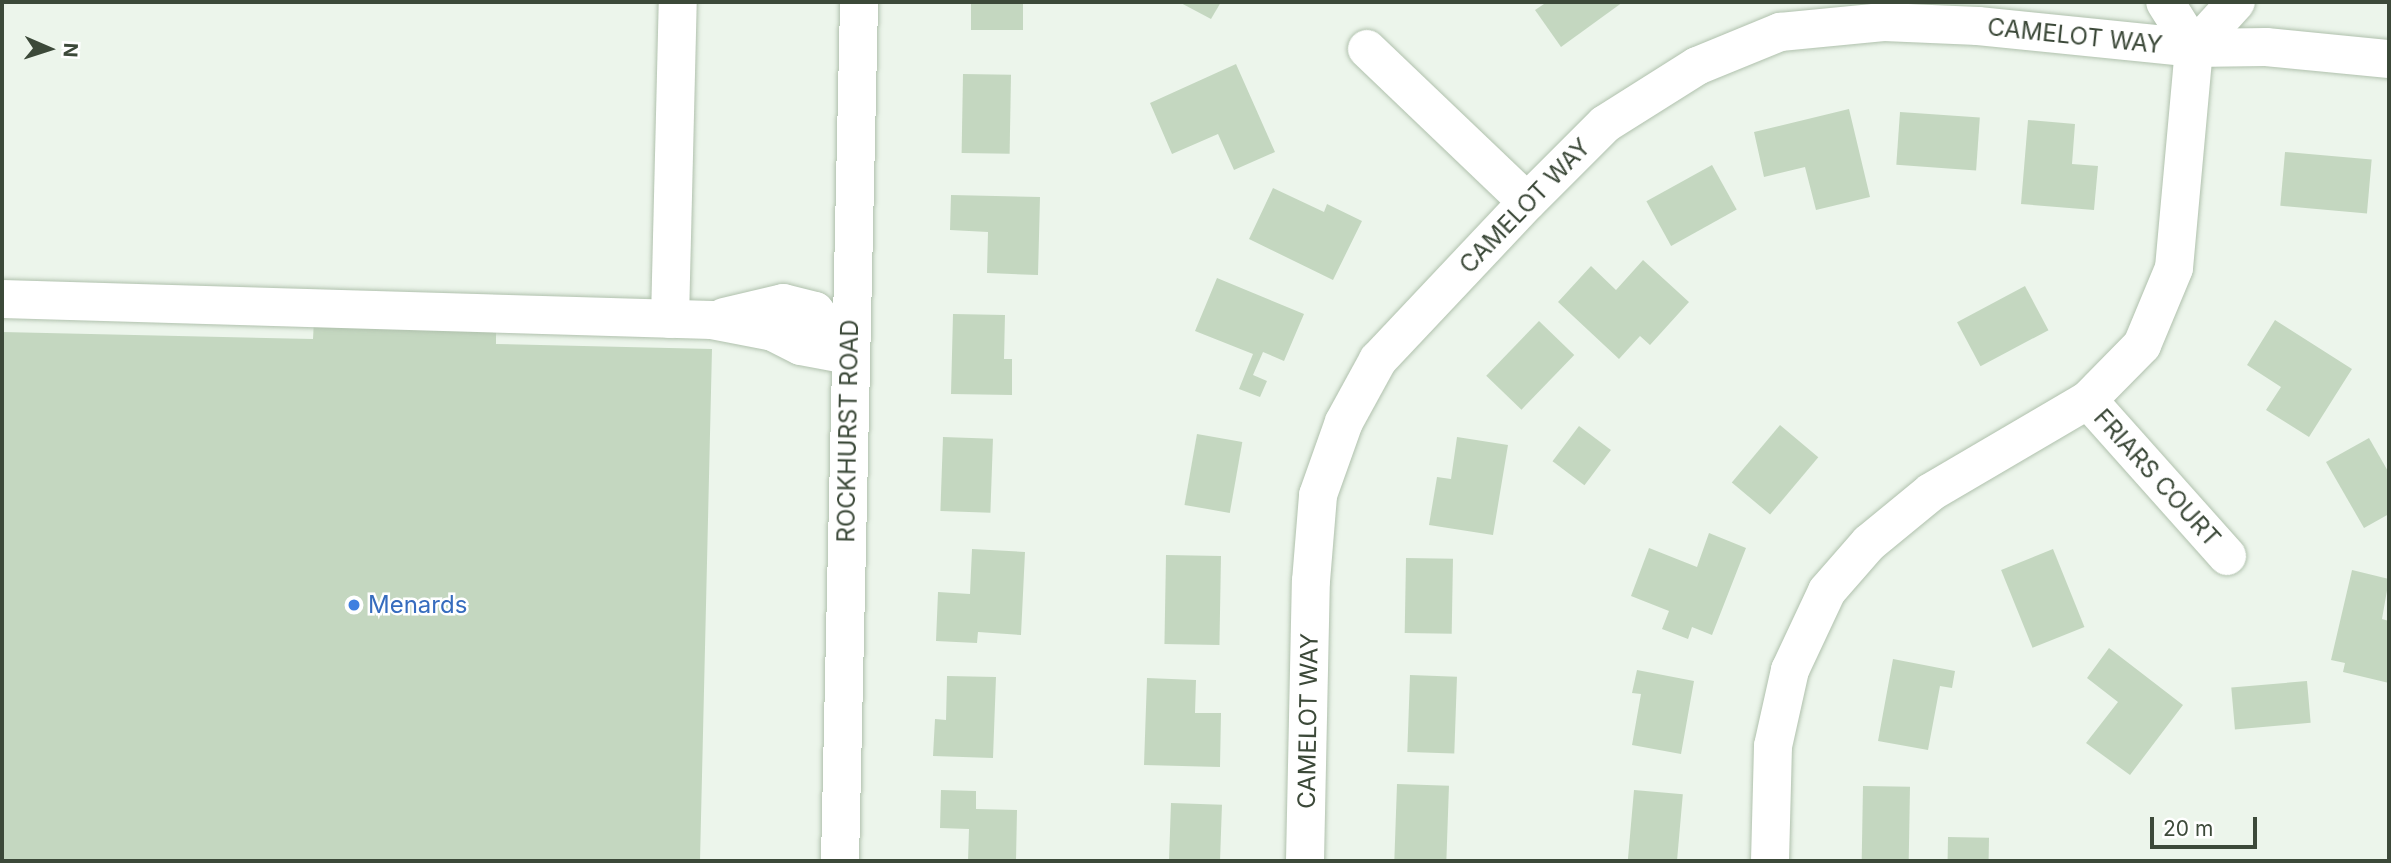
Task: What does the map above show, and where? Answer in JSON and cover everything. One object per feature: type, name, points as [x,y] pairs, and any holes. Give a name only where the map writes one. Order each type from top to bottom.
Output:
[{"type":"street","points":[[670,319],[678,2]]},
{"type":"street","name":"ROCKHURST ROAD","points":[[840,861],[849,355],[859,2]]},
{"type":"street","points":[[2165,2],[2194,48]]},
{"type":"street","points":[[1770,861],[1773,746],[1790,670],[1827,591],[1869,543],[1931,492],[2088,400],[2142,345],[2174,268],[2194,48],[2236,2]]},
{"type":"street","name":"CAMELOT WAY","points":[[1305,861],[1311,581],[1318,495],[1344,422],[1378,360],[1527,202],[1605,124],[1697,66],[1780,32],[1884,22],[1978,26],[2194,48],[2266,47],[2389,59]]},
{"type":"street","points":[[1367,49],[1527,202]]},
{"type":"street","points":[[2,299],[712,320],[773,332],[801,346],[849,355]]},
{"type":"street","name":"FRIARS COURT","points":[[2088,400],[2227,556]]},
{"type":"building","points":[[971,2],[1023,2],[1023,30],[971,30]]},
{"type":"building","points":[[1179,2],[1221,2],[1211,19]]},
{"type":"building","points":[[1547,2],[1623,2],[1561,47],[1535,10]]},
{"type":"building","points":[[1236,64],[1275,152],[1234,170],[1218,134],[1172,154],[1150,103]]},
{"type":"building","points":[[963,74],[1011,75],[1010,154],[962,153]]},
{"type":"building","points":[[1849,109],[1870,197],[1816,210],[1805,167],[1764,177],[1754,132]]},
{"type":"building","points":[[1900,112],[1980,118],[1976,170],[1896,165]]},
{"type":"building","points":[[2028,120],[2075,124],[2072,164],[2098,166],[2094,210],[2021,204]]},
{"type":"building","points":[[2285,152],[2372,160],[2367,213],[2280,206]]},
{"type":"building","points":[[1712,165],[1737,210],[1671,246],[1646,201]]},
{"type":"building","points":[[1273,188],[1324,212],[1327,204],[1362,221],[1333,280],[1249,239]]},
{"type":"building","points":[[951,195],[1040,197],[1038,275],[987,273],[988,232],[950,230]]},
{"type":"building","points":[[1643,260],[1689,302],[1650,345],[1640,336],[1619,359],[1558,302],[1591,266],[1616,290]]},
{"type":"building","points":[[1217,278],[1304,314],[1284,361],[1263,352],[1253,375],[1267,381],[1260,397],[1239,389],[1253,354],[1195,331]]},
{"type":"building","points":[[2025,286],[2048,330],[1980,366],[1957,322]]},
{"type":"building","points":[[953,314],[1005,315],[1004,359],[1012,359],[1012,395],[951,394]]},
{"type":"building","name":"Menards","points":[[314,320],[496,324],[496,344],[712,349],[700,861],[2,861],[2,332],[313,339]]},
{"type":"building","points":[[2275,320],[2352,369],[2309,437],[2266,410],[2281,387],[2247,365]]},
{"type":"building","points":[[1539,321],[1574,355],[1521,410],[1486,376]]},
{"type":"building","points":[[1780,425],[1818,457],[1770,515],[1732,482]]},
{"type":"building","points":[[1579,426],[1611,450],[1584,485],[1553,461]]},
{"type":"building","points":[[1197,434],[1242,442],[1230,513],[1184,505]]},
{"type":"building","points":[[943,437],[993,439],[990,513],[940,511]]},
{"type":"building","points":[[1457,437],[1508,445],[1493,535],[1429,525],[1437,477],[1451,479]]},
{"type":"building","points":[[2369,438],[2389,473],[2389,514],[2364,528],[2326,462]]},
{"type":"building","points":[[1709,533],[1746,548],[1712,635],[1692,627],[1688,639],[1662,629],[1669,611],[1631,596],[1649,548],[1697,567]]},
{"type":"building","points":[[972,549],[1025,552],[1021,635],[978,632],[977,643],[936,641],[938,592],[970,594]]},
{"type":"building","points":[[2053,549],[2084,627],[2033,648],[2001,570]]},
{"type":"building","points":[[1166,555],[1221,556],[1219,645],[1164,644]]},
{"type":"building","points":[[1406,558],[1453,559],[1452,634],[1405,633]]},
{"type":"building","points":[[2352,570],[2389,579],[2382,619],[2389,621],[2389,683],[2343,672],[2345,663],[2331,660]]},
{"type":"building","points":[[2109,648],[2183,705],[2130,775],[2086,743],[2118,702],[2087,678]]},
{"type":"building","points":[[1893,659],[1955,671],[1952,688],[1940,686],[1928,750],[1878,741]]},
{"type":"building","points":[[1637,670],[1694,681],[1681,754],[1632,745],[1641,694],[1632,693]]},
{"type":"building","points":[[1410,675],[1457,677],[1454,754],[1407,752]]},
{"type":"building","points":[[947,676],[996,677],[993,758],[933,756],[935,719],[946,720]]},
{"type":"building","points":[[1147,678],[1196,680],[1195,713],[1221,713],[1220,767],[1144,765]]},
{"type":"building","points":[[2307,681],[2311,723],[2235,729],[2231,688]]},
{"type":"building","points":[[1397,784],[1449,786],[1446,861],[1394,861]]},
{"type":"building","points":[[1863,786],[1910,787],[1909,861],[1862,861]]},
{"type":"building","points":[[941,790],[976,791],[976,809],[1017,810],[1016,861],[968,861],[969,829],[940,828]]},
{"type":"building","points":[[1634,790],[1683,794],[1677,861],[1628,861]]},
{"type":"building","points":[[1171,803],[1222,805],[1220,861],[1169,861]]},
{"type":"building","points":[[1948,837],[1989,838],[1989,861],[1948,861]]},
{"type":"place","name":"Menards","points":[[354,605]]}]
